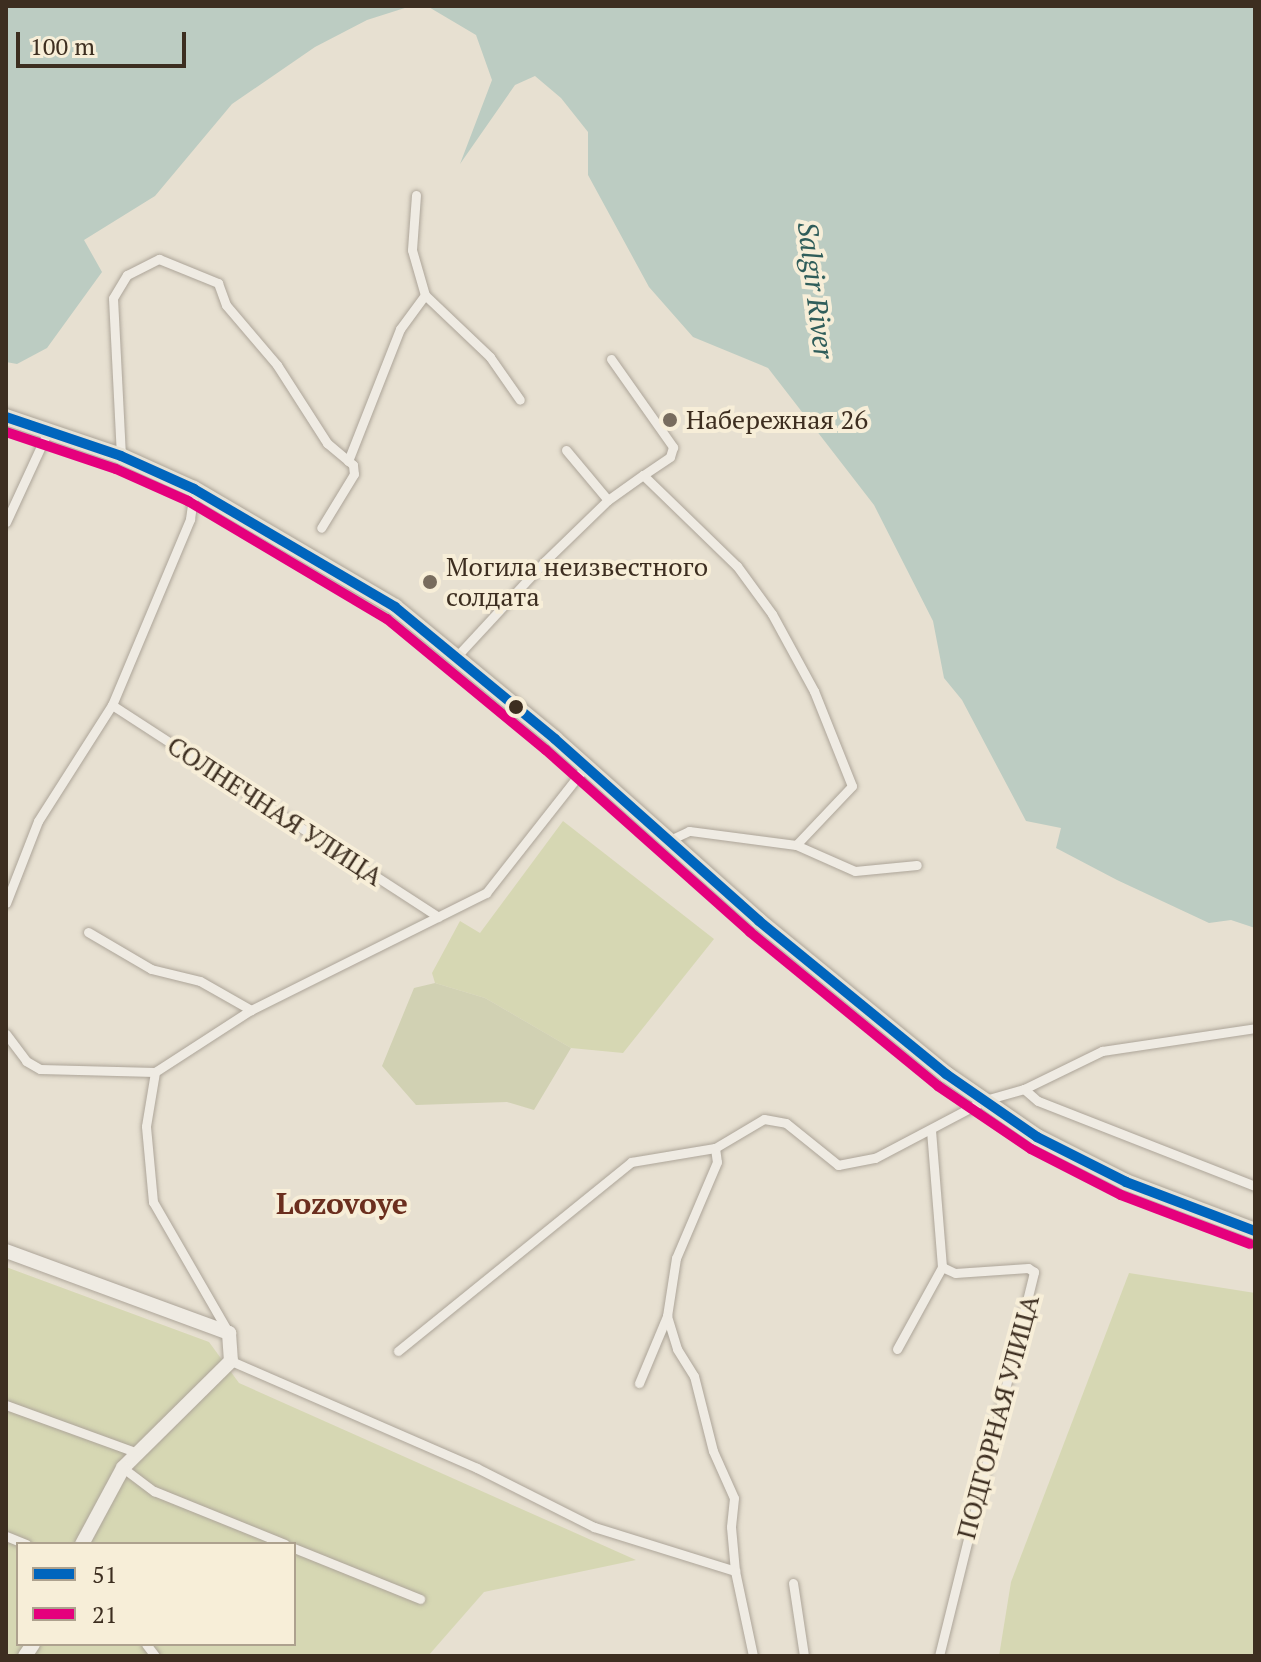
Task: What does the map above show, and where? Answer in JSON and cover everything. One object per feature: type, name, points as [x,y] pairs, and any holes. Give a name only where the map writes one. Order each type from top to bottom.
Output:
[{"type":"main road","points":[[6,417],[121,456],[194,489],[395,607],[458,655],[881,1024],[985,1100],[1037,1137],[1126,1182],[1255,1231]]},
{"type":"main road","points":[[6,1251],[229,1333],[231,1361],[123,1468],[83,1542]]},
{"type":"street","points":[[416,195],[412,250],[425,295],[490,357],[520,400]]},
{"type":"street","points":[[121,456],[113,298],[127,275],[159,259],[218,283],[226,305],[277,365],[327,443],[348,461],[354,474],[321,528]]},
{"type":"street","points":[[348,461],[400,329],[425,295]]},
{"type":"street","points":[[458,655],[608,500],[670,457],[673,447],[611,359]]},
{"type":"street","points":[[6,522],[48,431]]},
{"type":"street","points":[[566,450],[608,500]]},
{"type":"street","points":[[643,475],[737,566],[772,614],[814,691],[852,786],[796,845]]},
{"type":"street","points":[[6,903],[38,821],[112,705],[190,519],[194,489]]},
{"type":"street","name":"СОЛНЕЧНАЯ УЛИЦА","points":[[112,705],[438,917]]},
{"type":"street","points":[[6,1034],[26,1061],[40,1069],[155,1072],[251,1010],[486,893],[586,766]]},
{"type":"street","points":[[668,841],[689,831],[796,845],[855,871],[917,865]]},
{"type":"street","points":[[88,932],[151,969],[200,981],[251,1010]]},
{"type":"street","points":[[398,1351],[631,1162],[715,1148],[764,1119],[777,1119],[838,1165],[875,1158],[985,1100],[1024,1089],[1102,1051],[1255,1028]]},
{"type":"street","points":[[155,1072],[146,1126],[153,1202],[229,1333]]},
{"type":"street","points":[[1024,1089],[1038,1101],[1255,1186]]},
{"type":"street","points":[[897,1349],[942,1267],[931,1131]]},
{"type":"street","points":[[639,1383],[667,1316],[676,1258],[717,1162],[715,1148]]},
{"type":"street","name":"ПОДГОРНАЯ УЛИЦА","points":[[939,1656],[1034,1272],[1001,1268],[955,1273],[942,1267]]},
{"type":"street","points":[[667,1316],[677,1349],[694,1376],[713,1451],[734,1498],[731,1527],[735,1571],[753,1656]]},
{"type":"street","points":[[231,1361],[477,1468],[594,1527],[735,1571]]},
{"type":"street","points":[[6,1405],[138,1453]]},
{"type":"street","points":[[123,1468],[154,1491],[280,1542]]},
{"type":"street","points":[[296,1549],[420,1599]]},
{"type":"street","points":[[793,1583],[804,1656]]},
{"type":"green space","points":[[563,821],[714,939],[623,1053],[571,1048],[485,998],[435,983],[432,973],[460,921],[480,933]]},
{"type":"green space","points":[[435,983],[485,998],[571,1048],[534,1110],[507,1102],[416,1105],[382,1066],[414,988]]},
{"type":"green space","points":[[6,1267],[209,1342],[239,1383],[636,1560],[484,1592],[428,1656],[6,1656]]},
{"type":"green space","points":[[1129,1273],[1255,1293],[1255,1656],[999,1656],[1011,1582]]},
{"type":"water","points":[[6,6],[411,6],[367,20],[315,47],[232,104],[155,196],[84,240],[102,272],[47,348],[17,364],[6,362]]},
{"type":"water","name":"Salgir River","points":[[427,6],[1255,6],[1255,928],[1231,920],[1209,923],[1056,848],[1061,828],[1026,821],[962,700],[944,678],[933,621],[874,505],[768,368],[693,337],[649,287],[588,175],[588,132],[561,98],[535,76],[515,85],[460,164],[492,80],[476,35]]},
{"type":"transit line","name":"51","points":[[6,417],[121,456],[194,489],[395,607],[555,739],[759,921],[946,1074],[1037,1137],[1126,1182],[1255,1231]]},
{"type":"transit line","name":"21","points":[[6,432],[116,469],[188,501],[387,619],[546,750],[750,932],[938,1086],[1031,1149],[1121,1195],[1250,1244]]},
{"type":"place","name":"Набережная 26","points":[[670,420]]},
{"type":"place","name":"Могила неизвестного солдата","points":[[430,582]]},
{"type":"district","name":"Lozovoye","points":[[342,1203]]}]
